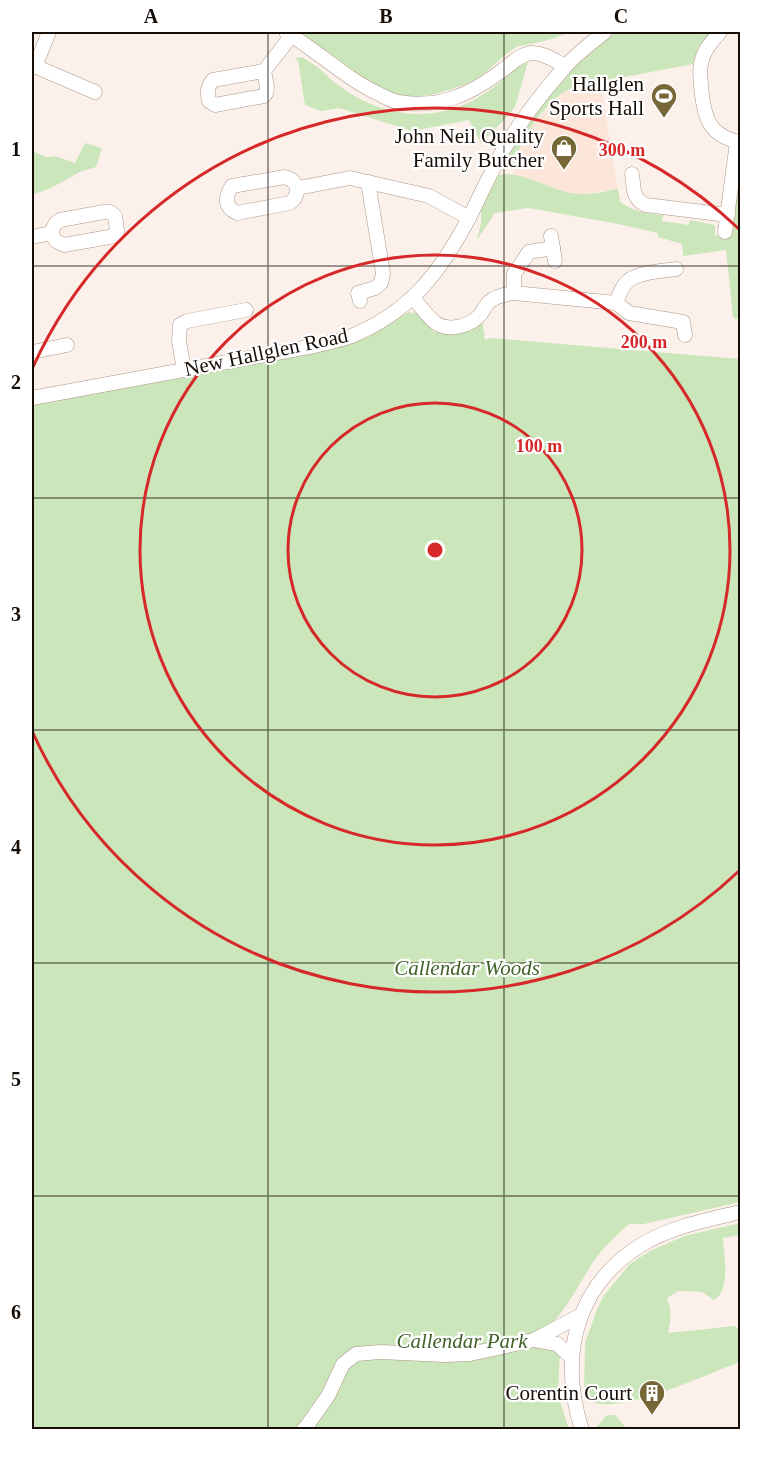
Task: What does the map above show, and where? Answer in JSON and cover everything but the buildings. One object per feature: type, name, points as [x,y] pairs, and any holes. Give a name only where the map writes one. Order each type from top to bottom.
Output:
[{"type":"street","points":[[49,32],[33,66],[95,92]]},
{"type":"street","name":"New Hallglen Road","points":[[32,398],[314,346],[346,338],[382,321],[413,298],[437,271],[522,121],[565,66],[605,32]]},
{"type":"street","points":[[720,32],[708,46],[700,66],[703,105],[707,120],[714,130],[739,142],[725,232]]},
{"type":"street","points":[[264,71],[289,33],[369,90],[396,102],[422,105],[448,101],[472,90],[524,55],[531,53],[538,53],[565,66]]},
{"type":"street","points":[[632,174],[636,197],[641,203],[728,215]]},
{"type":"street","points":[[285,177],[298,188],[295,198],[290,203],[237,213],[230,210],[226,201],[232,186],[285,177]]},
{"type":"street","points":[[298,188],[350,178],[429,196],[469,218]]},
{"type":"street","points":[[360,301],[358,293],[375,288],[381,283],[383,273],[368,182]]},
{"type":"street","points":[[32,237],[51,233]]},
{"type":"street","points":[[514,293],[514,274],[529,252],[553,248]]},
{"type":"street","points":[[616,303],[628,280],[636,276],[676,269]]},
{"type":"street","points":[[413,298],[436,323],[449,327],[473,322],[488,303],[501,295],[514,293],[616,303],[629,313],[683,322],[686,335]]},
{"type":"street","points":[[184,370],[179,341],[180,325],[188,321],[246,310]]},
{"type":"street","points":[[32,352],[67,345]]},
{"type":"street","points":[[582,1430],[572,1389],[573,1341],[581,1315],[605,1275],[622,1259],[656,1237],[696,1223],[741,1212]]},
{"type":"street","points":[[303,1430],[328,1396],[344,1364],[356,1354],[380,1352],[470,1354],[534,1340],[581,1315]]},
{"type":"street","points":[[534,1340],[557,1344],[571,1357]]},
{"type":"shaded area","points":[[600,81],[618,189],[579,195],[553,189],[513,174],[517,154],[533,124],[563,92]]},
{"type":"green space","points":[[293,32],[570,32],[517,47],[479,77],[467,83],[439,93],[411,97],[389,92],[360,78]]},
{"type":"green space","points":[[616,32],[711,32],[698,48],[693,64],[578,86],[563,93],[532,125],[515,163],[506,157],[525,120],[569,70]]},
{"type":"green space","points":[[302,57],[338,85],[369,103],[403,113],[420,114],[455,108],[472,101],[528,62],[515,107],[481,143],[469,120],[412,131],[339,108],[321,111],[305,105],[298,61],[295,58]]},
{"type":"green space","points":[[85,143],[102,148],[96,167],[80,172],[51,188],[32,195],[32,151],[75,163]]},
{"type":"green space","points":[[740,151],[740,319],[733,317],[726,250],[683,256],[682,244],[658,237],[658,233],[528,208],[495,213],[477,240],[481,211],[497,176],[506,174],[516,175],[570,193],[589,194],[618,189],[620,202],[630,208],[663,215],[662,221],[689,225],[690,220],[715,225],[715,235],[727,238]]},
{"type":"green space","name":"Callendar Woods","points":[[409,312],[417,314],[434,332],[450,334],[482,319],[485,340],[491,338],[740,359],[740,1202],[644,1224],[629,1224],[593,1262],[568,1303],[550,1326],[560,1351],[558,1395],[569,1429],[32,1430],[32,404],[204,374],[339,346]]},
{"type":"green space","points":[[740,1223],[740,1235],[723,1238],[725,1280],[719,1295],[714,1300],[702,1292],[678,1291],[667,1298],[671,1315],[668,1333],[734,1326],[740,1329],[740,1360],[681,1385],[636,1400],[615,1404],[597,1404],[584,1398],[585,1343],[604,1295],[630,1264],[650,1251],[684,1236]]},
{"type":"green space","points":[[615,1415],[627,1429],[595,1429],[606,1416]]},
{"type":"place","name":"Hallglen Sports Hall","points":[[664,119]]},
{"type":"place","name":"John Neil Quality Family Butcher","points":[[564,171]]},
{"type":"place","name":"Corentin Court","points":[[652,1416]]},
{"type":"park label","name":"Callendar Park","points":[[462,1341]]}]
